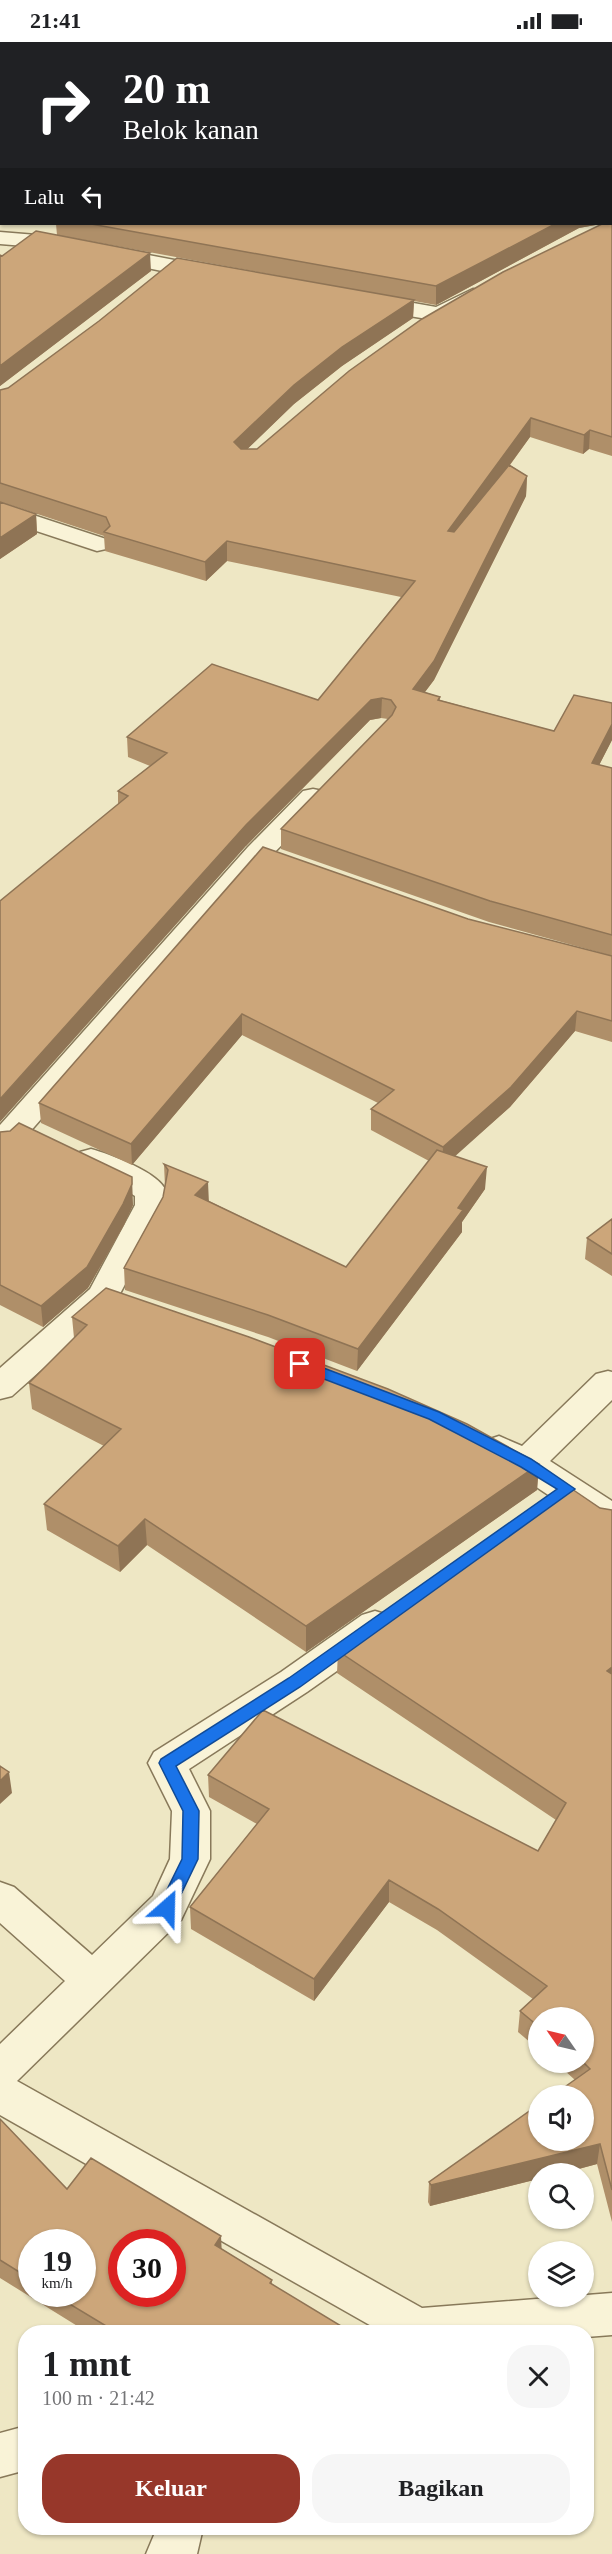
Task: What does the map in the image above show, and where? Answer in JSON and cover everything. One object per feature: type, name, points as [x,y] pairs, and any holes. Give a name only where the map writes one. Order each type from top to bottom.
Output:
[{"type":"street","points":[[0,238],[49,242],[231,278]]},
{"type":"street","points":[[155,282],[173,267]]},
{"type":"street","points":[[410,334],[439,314],[488,288]]},
{"type":"street","points":[[346,298],[439,314]]},
{"type":"street","points":[[0,511],[97,544]]},
{"type":"street","points":[[0,1387],[102,1297],[152,1204],[151,1192],[128,1176],[58,1145],[9,1134],[258,853],[332,778]]},
{"type":"street","points":[[258,853],[290,864]]},
{"type":"street","points":[[102,1297],[135,1308]]},
{"type":"street","points":[[526,1463],[608,1383]]},
{"type":"street","points":[[475,1437],[526,1463],[612,1519]]},
{"type":"street","points":[[539,1510],[568,1489]]},
{"type":"street","points":[[0,2072],[167,1908],[190,1859],[191,1811],[166,1763],[294,1682],[402,1606]]},
{"type":"street","points":[[0,1899],[93,1980]]},
{"type":"street","points":[[0,2093],[402,2325]]},
{"type":"street","points":[[483,2325],[612,2314]]},
{"type":"street","points":[[0,2455],[18,2450]]},
{"type":"street","points":[[169,2554],[178,2544],[179,2535]]},
{"type":"building","points":[[97,225],[553,225],[436,286]]},
{"type":"building","points":[[600,225],[612,225],[612,437],[590,430],[584,435],[531,418],[448,531],[454,532],[509,465],[527,476],[434,661],[413,689],[440,697],[438,700],[554,731],[574,695],[612,703],[612,724],[592,763],[612,768],[612,935],[490,901],[281,829],[392,715],[396,707],[391,700],[382,698],[371,700],[246,825],[0,1099],[0,901],[128,796],[118,791],[167,753],[127,737],[212,664],[318,700],[415,581],[227,541],[205,562],[104,532],[110,526],[106,517],[0,483],[0,390],[8,388],[99,321],[177,258],[414,300],[342,347],[294,385],[234,442],[241,449],[257,449],[349,371],[422,319],[503,272]]},
{"type":"building","points":[[36,231],[150,253],[0,366],[0,255],[2,256]]},
{"type":"building","points":[[0,502],[36,514],[0,538]]},
{"type":"building","points":[[263,847],[468,919],[612,956],[612,1021],[577,1011],[511,1087],[443,1147],[371,1109],[394,1090],[242,1014],[131,1144],[39,1103]]},
{"type":"building","points":[[19,1123],[132,1177],[132,1184],[123,1204],[87,1267],[41,1306],[0,1285],[0,1132],[10,1131]]},
{"type":"building","points":[[437,1150],[487,1167],[458,1208],[463,1210],[358,1349],[268,1315],[124,1268],[163,1197],[168,1170],[164,1164],[208,1182],[195,1195],[346,1267]]},
{"type":"building","points":[[612,1219],[612,1254],[587,1238]]},
{"type":"building","points":[[106,1288],[249,1337],[388,1389],[467,1424],[539,1464],[306,1626],[145,1519],[118,1546],[44,1504],[121,1429],[29,1383],[87,1325],[72,1317]]},
{"type":"building","points":[[569,1487],[600,1508],[612,1510],[612,1667],[607,1671],[612,1674],[612,2190],[600,2144],[594,2145],[594,2085],[567,2085],[584,2073],[594,2073],[594,2007],[528,2007],[528,2018],[520,2011],[547,1986],[438,1909],[389,1880],[314,1979],[190,1907],[269,1809],[208,1775],[263,1710],[538,1851],[566,1803],[338,1651]]},
{"type":"building","points":[[0,1766],[9,1772],[0,1781]]},
{"type":"building","points":[[528,2112],[528,2151],[571,2151],[431,2185],[429,2182]]},
{"type":"building","points":[[0,2119],[67,2189],[91,2158],[221,2236],[215,2245],[272,2280],[270,2283],[339,2325],[104,2325],[75,2307],[96,2307],[96,2229],[18,2229],[18,2271],[0,2260]]},
{"type":"route","points":[[167,1908],[190,1859],[191,1811],[166,1763],[294,1682],[568,1489],[526,1463],[434,1416],[300,1364]]}]
